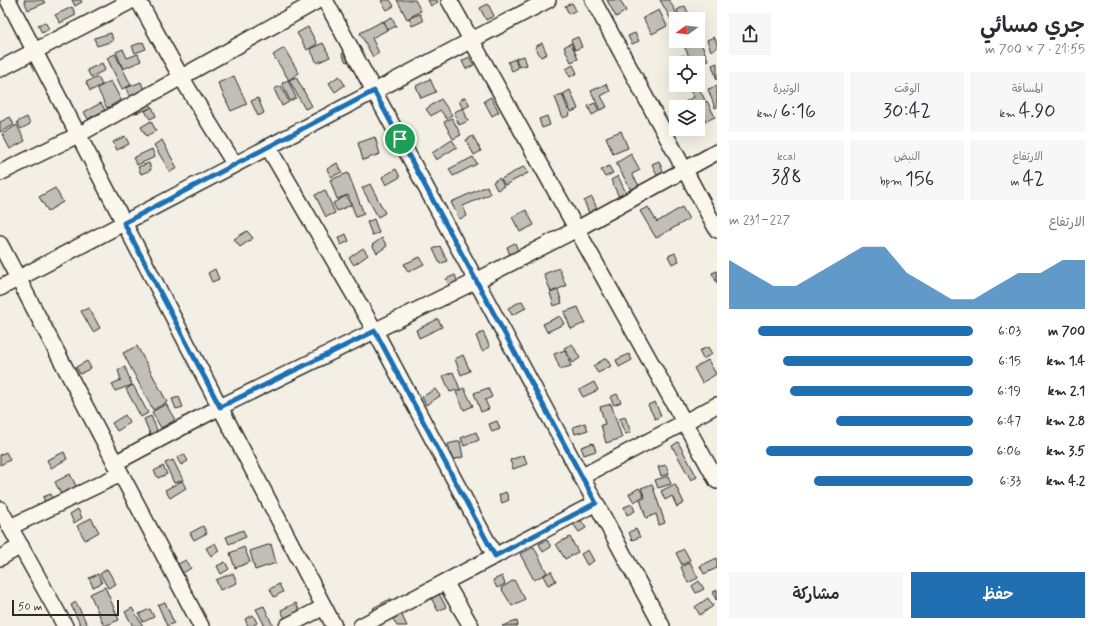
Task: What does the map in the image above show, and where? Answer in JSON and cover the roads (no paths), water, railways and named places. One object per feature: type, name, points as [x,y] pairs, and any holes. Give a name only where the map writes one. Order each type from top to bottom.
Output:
[{"type":"street","points":[[8,0],[334,626]]},
{"type":"street","points":[[0,69],[133,0]]},
{"type":"street","points":[[138,0],[181,77],[235,165]]},
{"type":"street","points":[[0,173],[78,134],[319,0]]},
{"type":"street","points":[[325,0],[662,626]]},
{"type":"street","points":[[449,0],[717,481]]},
{"type":"street","points":[[0,288],[548,0]]},
{"type":"street","points":[[593,0],[717,230]]},
{"type":"street","points":[[268,147],[375,331],[495,556]]},
{"type":"street","points":[[10,527],[118,468],[220,407],[476,281],[577,229],[685,171],[717,152]]},
{"type":"street","points":[[0,244],[201,626]]},
{"type":"street","points":[[582,477],[717,405]]},
{"type":"street","points":[[361,626],[596,503]]},
{"type":"street","points":[[0,508],[65,626]]},
{"type":"street","points":[[0,558],[21,546]]},
{"type":"street","points":[[445,582],[471,626]]},
{"type":"street","points":[[287,626],[324,607]]}]
